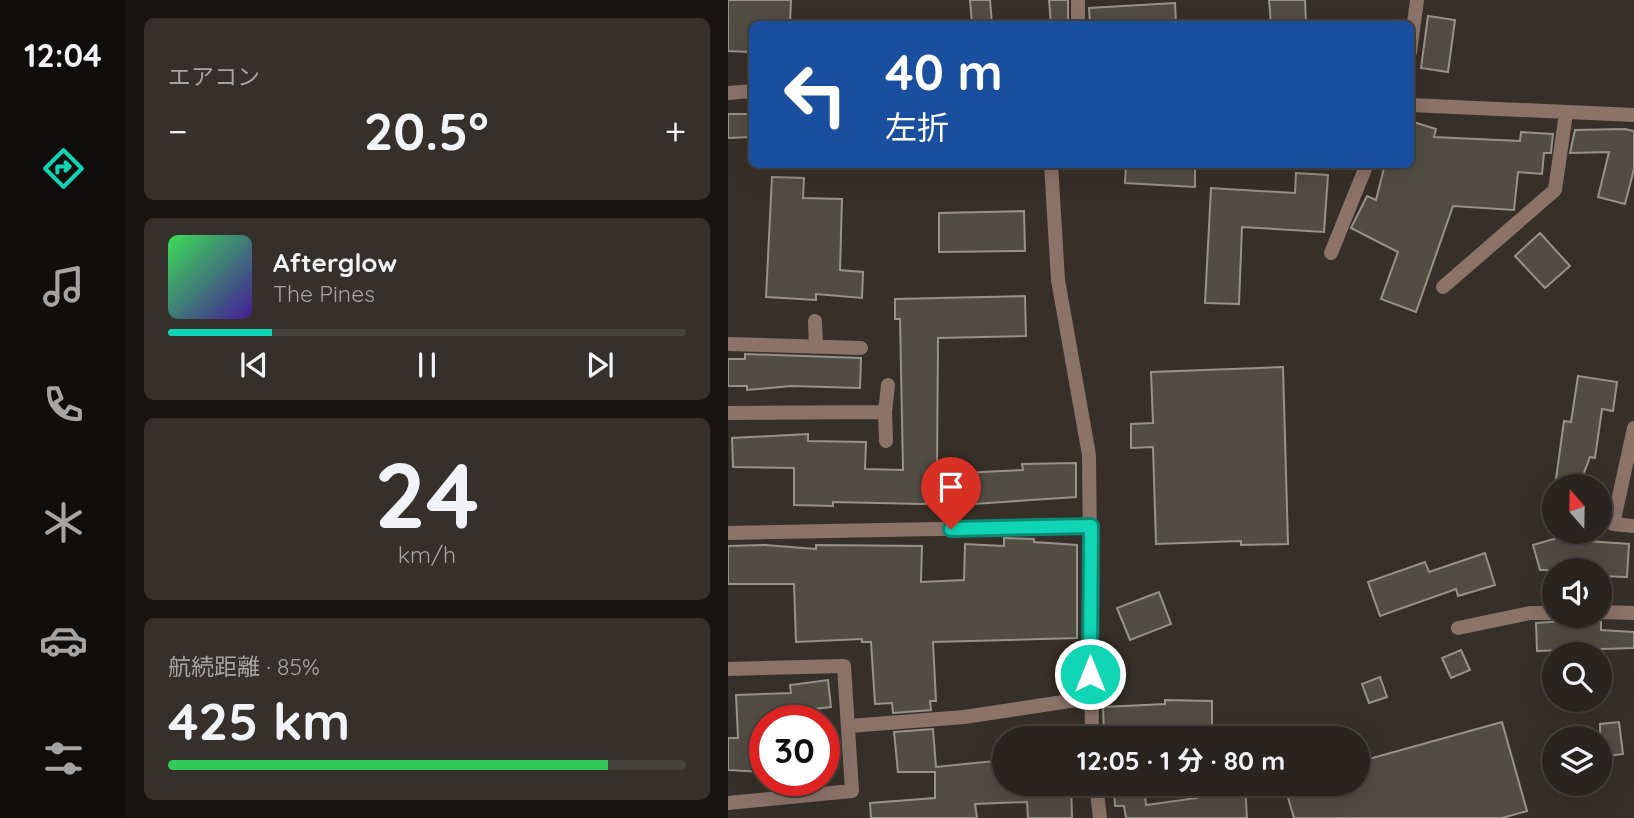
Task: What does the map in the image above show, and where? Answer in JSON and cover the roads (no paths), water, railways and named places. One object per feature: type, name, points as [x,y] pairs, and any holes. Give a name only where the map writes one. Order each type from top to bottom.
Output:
[{"type":"street","points":[[1078,0],[1078,21]]},
{"type":"street","points":[[1414,22],[1417,0]]},
{"type":"street","points":[[728,93],[749,91]]},
{"type":"street","points":[[1414,104],[1634,115]]},
{"type":"street","points":[[1443,287],[1555,190],[1566,113]]},
{"type":"street","points":[[1051,168],[1058,280],[1089,456],[1091,726]]},
{"type":"street","points":[[1331,253],[1365,168]]},
{"type":"street","points":[[816,321],[816,347]]},
{"type":"street","points":[[728,344],[861,348]]},
{"type":"street","points":[[886,441],[888,385]]},
{"type":"street","points":[[728,413],[885,412]]},
{"type":"street","points":[[1634,428],[1613,524],[1634,526]]},
{"type":"street","points":[[728,533],[1091,526]]},
{"type":"street","points":[[1612,612],[1634,613]]},
{"type":"street","points":[[1458,628],[1530,613],[1542,613]]},
{"type":"street","points":[[728,669],[844,666],[850,726],[852,791],[728,803]]},
{"type":"street","points":[[850,726],[964,717],[1090,698]]},
{"type":"street","points":[[1097,796],[1100,818]]}]
